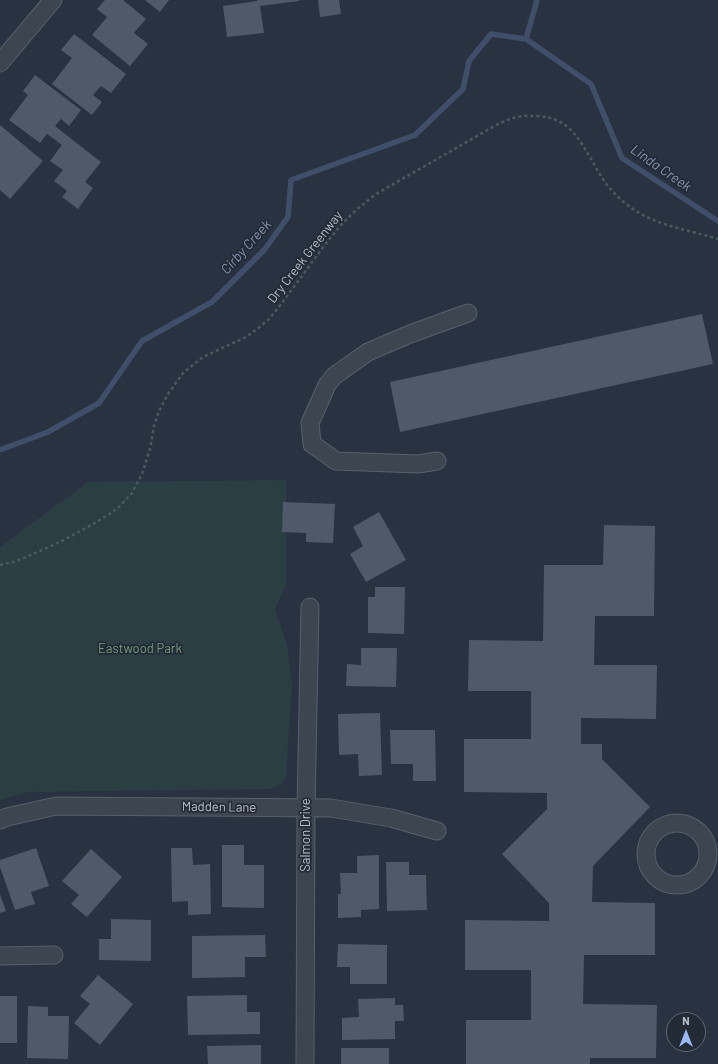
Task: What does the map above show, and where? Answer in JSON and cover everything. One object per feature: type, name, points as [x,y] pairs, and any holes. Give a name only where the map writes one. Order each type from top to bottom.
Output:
[{"type":"street","points":[[0,62],[53,0]]},
{"type":"street","points":[[437,461],[418,464],[336,461],[312,444],[310,423],[327,385],[334,376],[356,360],[368,352],[410,334],[468,314]]},
{"type":"street","name":"Salmon Drive","points":[[305,1064],[306,808],[310,606]]},
{"type":"street","name":"Madden Lane","points":[[0,820],[7,817],[56,806],[331,808],[391,818],[437,831]]},
{"type":"street","points":[[0,956],[54,955]]},
{"type":"path","name":"Dry Creek Greenway","points":[[0,565],[24,558],[62,541],[94,524],[119,507],[132,493],[142,474],[159,411],[168,394],[183,373],[203,357],[246,337],[263,324],[280,306],[310,263],[341,225],[376,194],[498,124],[519,116],[544,116],[563,123],[581,140],[604,180],[632,209],[650,219],[718,239]]},
{"type":"green space","name":"Eastwood Park","points":[[286,480],[286,585],[275,609],[287,645],[292,684],[286,775],[282,784],[271,789],[28,792],[0,800],[0,547],[88,482]]},
{"type":"building","points":[[105,0],[123,0],[146,19],[134,33],[148,44],[130,66],[92,35],[107,17],[97,9]]},
{"type":"building","points":[[145,0],[169,0],[160,12]]},
{"type":"building","points":[[257,0],[299,1],[260,6],[264,33],[227,37],[223,6]]},
{"type":"building","points":[[318,0],[339,0],[341,14],[320,17]]},
{"type":"building","points":[[74,34],[126,74],[111,93],[101,86],[93,95],[102,102],[92,115],[52,84],[72,58],[61,50]]},
{"type":"building","points":[[35,75],[81,110],[69,126],[61,119],[55,126],[101,162],[85,182],[93,188],[78,209],[62,197],[67,191],[54,181],[63,170],[50,161],[62,145],[47,134],[40,143],[9,120],[28,95],[23,91]]},
{"type":"building","points":[[0,125],[43,161],[10,199],[0,190]]},
{"type":"building","points":[[702,314],[713,364],[400,432],[390,382]]},
{"type":"building","points":[[283,502],[335,504],[333,543],[306,542],[306,533],[282,532]]},
{"type":"building","points":[[379,512],[406,560],[366,582],[350,554],[363,546],[353,527]]},
{"type":"building","points":[[604,525],[655,526],[654,616],[595,616],[594,665],[657,665],[656,719],[581,718],[581,744],[602,744],[602,759],[650,807],[593,866],[592,902],[655,903],[655,955],[584,955],[583,1004],[657,1005],[656,1058],[590,1058],[590,1064],[466,1064],[466,1020],[531,1020],[531,970],[465,970],[465,920],[549,921],[549,903],[502,854],[547,809],[547,793],[464,792],[464,739],[531,739],[531,691],[468,691],[469,640],[543,641],[544,565],[603,565]]},
{"type":"building","points":[[375,587],[405,587],[404,634],[368,633],[368,597],[375,597]]},
{"type":"building","points":[[361,648],[397,648],[396,687],[346,686],[347,664],[361,665]]},
{"type":"building","points":[[380,713],[382,775],[359,776],[358,754],[339,755],[338,714]]},
{"type":"building","points":[[390,730],[435,730],[436,781],[413,781],[413,764],[391,764]]},
{"type":"building","points":[[222,845],[244,845],[244,865],[264,865],[264,908],[222,907]]},
{"type":"building","points":[[36,848],[49,886],[31,892],[35,904],[15,910],[0,867],[0,860]]},
{"type":"building","points":[[171,848],[192,848],[193,865],[210,864],[211,914],[188,915],[188,901],[172,902]]},
{"type":"building","points":[[91,849],[122,877],[87,917],[71,904],[79,895],[62,881]]},
{"type":"building","points":[[379,855],[379,909],[361,910],[361,917],[338,918],[338,894],[341,894],[340,873],[357,873],[357,856]]},
{"type":"building","points":[[386,862],[409,862],[409,875],[426,875],[427,910],[387,911]]},
{"type":"building","points":[[0,894],[6,911],[0,913]]},
{"type":"building","points":[[111,919],[151,920],[151,961],[99,960],[99,939],[111,939]]},
{"type":"building","points":[[265,935],[266,957],[245,957],[245,977],[192,978],[192,936]]},
{"type":"building","points":[[338,944],[387,945],[387,984],[350,984],[350,967],[337,967]]},
{"type":"building","points":[[98,975],[133,1004],[100,1045],[74,1023],[90,1004],[80,996]]},
{"type":"building","points":[[247,995],[247,1012],[260,1012],[260,1034],[188,1035],[187,996]]},
{"type":"building","points":[[0,996],[17,996],[17,1043],[0,1043]]},
{"type":"building","points":[[395,998],[395,1005],[403,1005],[404,1021],[395,1021],[395,1039],[342,1040],[342,1018],[359,1017],[358,999]]},
{"type":"building","points":[[28,1006],[48,1007],[48,1016],[69,1016],[68,1059],[27,1058]]},
{"type":"building","points":[[261,1045],[261,1064],[208,1064],[207,1046]]},
{"type":"building","points":[[341,1048],[389,1048],[389,1064],[341,1064]]},
{"type":"waterway","name":"Cirby Creek","points":[[0,450],[48,432],[99,403],[142,341],[212,302],[265,249],[288,217],[291,180],[415,135],[463,89],[469,61],[491,34],[526,39],[537,0]]},
{"type":"waterway","name":"Linda Creek","points":[[526,39],[591,84],[622,158],[718,221]]}]
